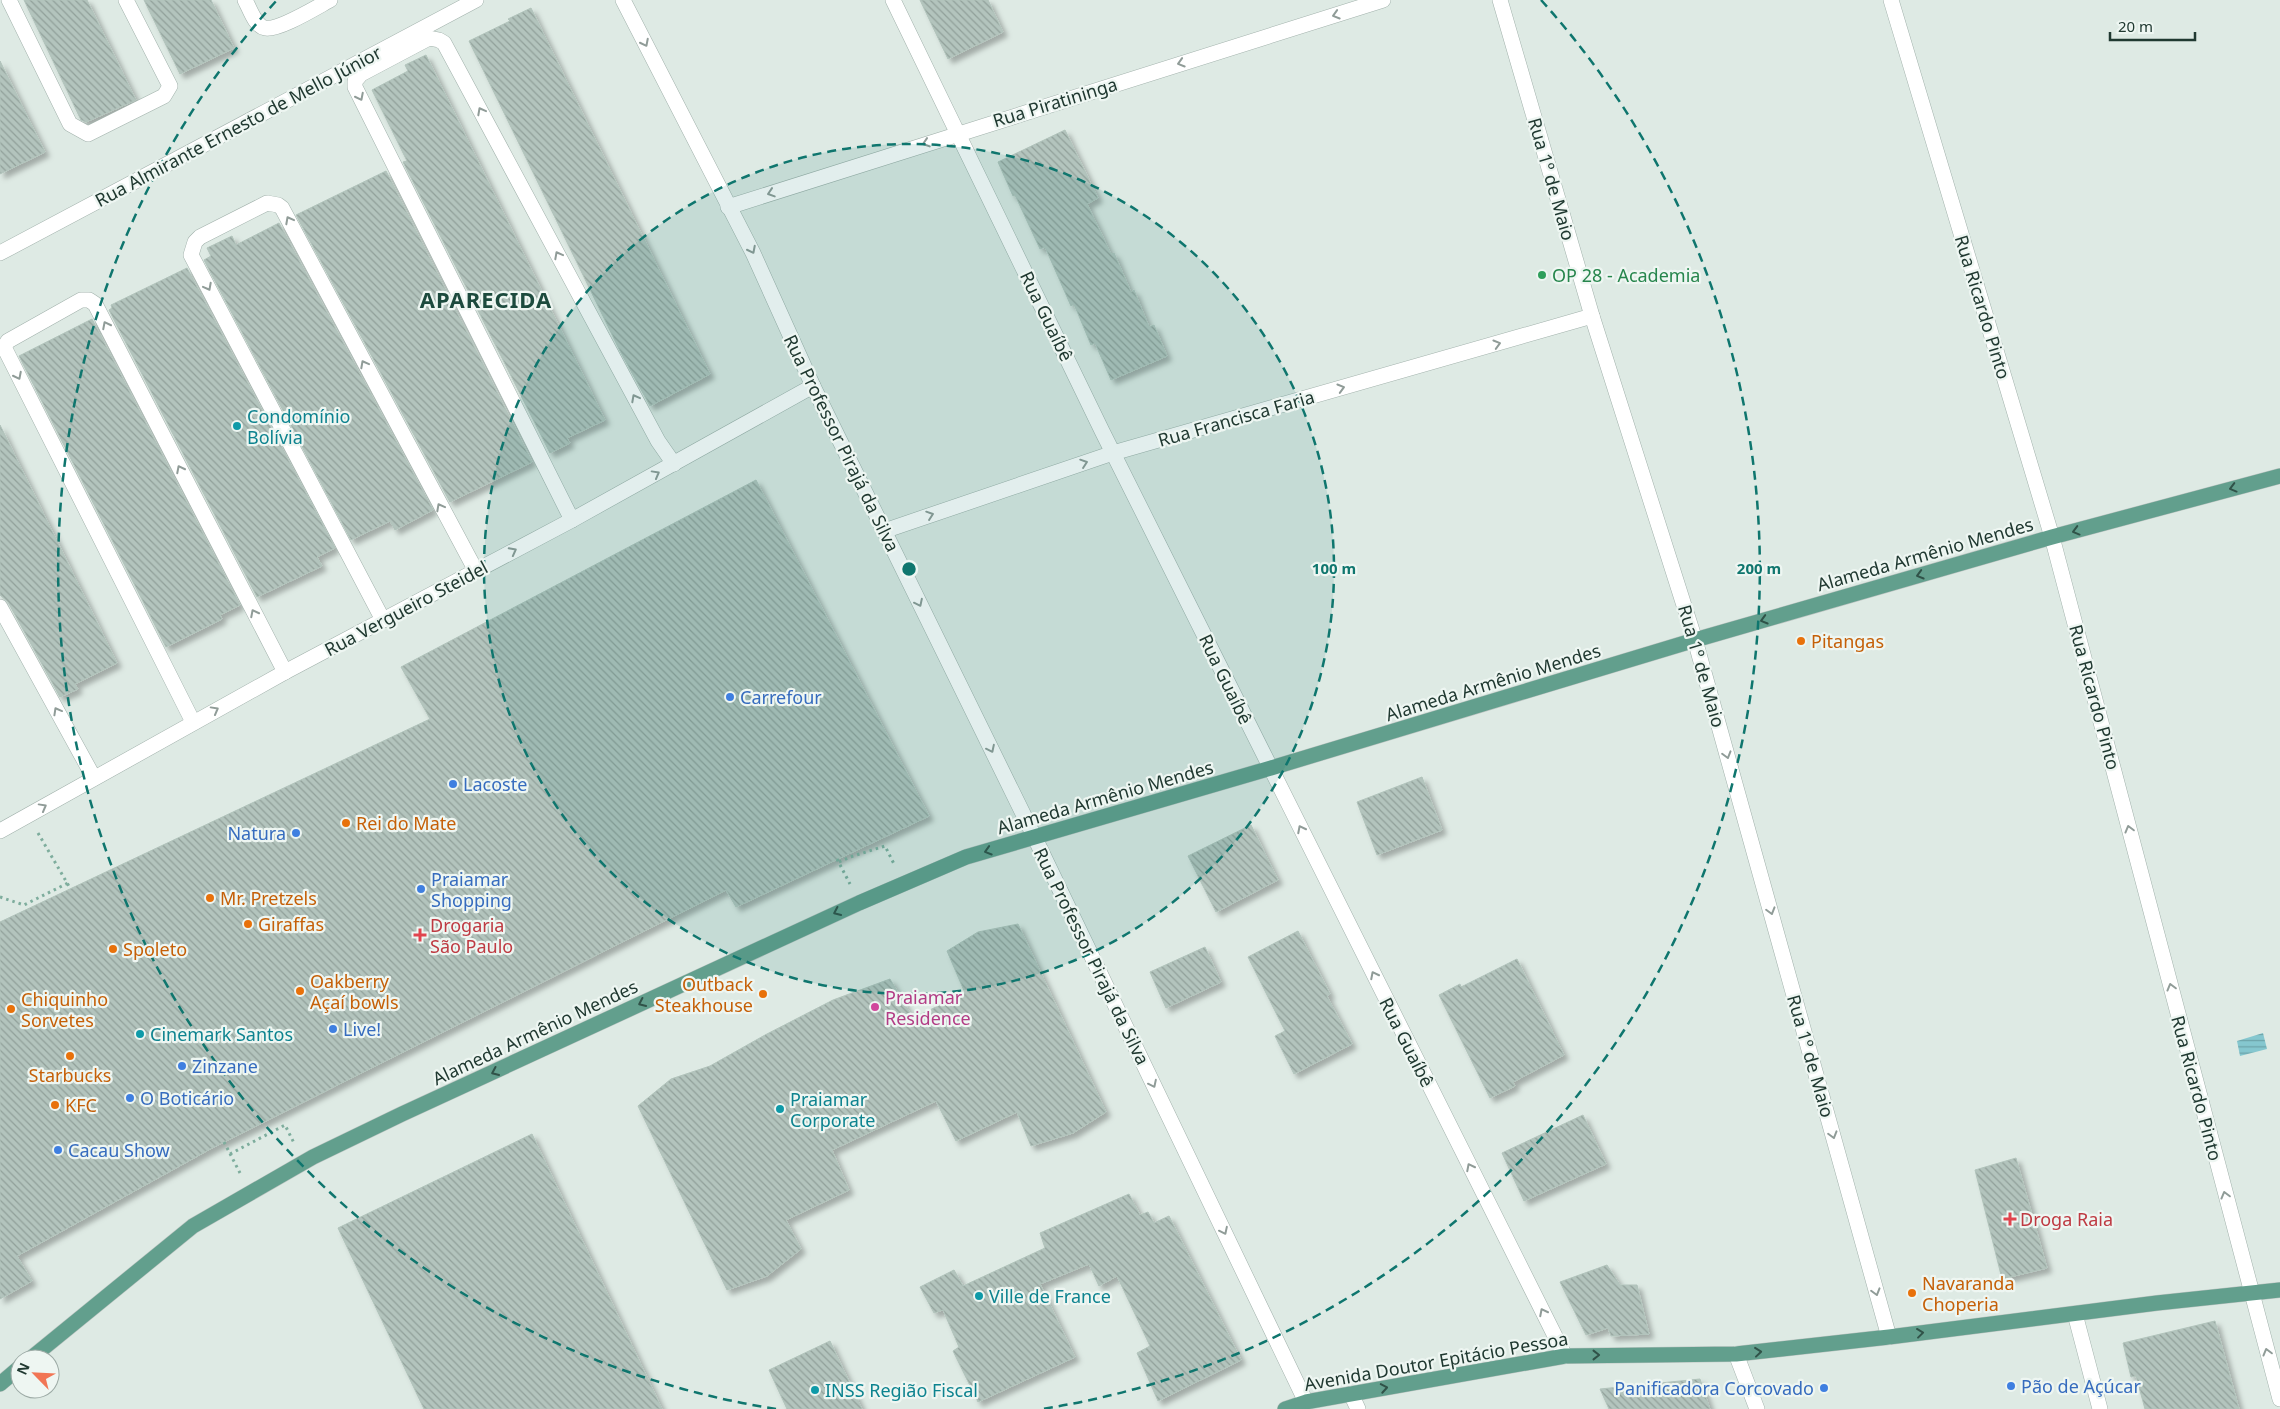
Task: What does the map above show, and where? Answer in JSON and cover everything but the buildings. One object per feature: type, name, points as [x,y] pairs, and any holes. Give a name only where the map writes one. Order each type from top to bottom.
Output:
[{"type":"main road","name":"Alameda Armênio Mendes","points":[[42,1349],[193,1226],[314,1157],[402,1114],[858,903],[966,857],[1695,640],[2052,537],[2280,476]]},
{"type":"main road","name":"Avenida Doutor Epitácio Pessoa","points":[[1285,1409],[1306,1402],[1565,1356],[1736,1354],[2280,1290]]},
{"type":"main road","points":[[0,1384],[10,1376]]},
{"type":"street","points":[[9,0],[70,124],[88,134],[164,96],[170,86],[126,0]]},
{"type":"street","points":[[245,0],[257,23],[265,28],[275,27],[330,0]]},
{"type":"street","name":"Rua Almirante Ernesto de Mello Júnior","points":[[0,253],[476,0]]},
{"type":"street","name":"Rua Professor Pirajá da Silva","points":[[623,0],[753,253],[813,386],[1034,836],[1306,1402]]},
{"type":"street","name":"Rua Guaíbê","points":[[894,0],[1113,453],[1565,1356]]},
{"type":"street","name":"Rua Piratininga","points":[[728,206],[1383,0]]},
{"type":"street","name":"Rua 1º de Maio","points":[[1500,0],[1592,316],[1695,640],[1889,1337]]},
{"type":"street","name":"Rua Ricardo Pinto","points":[[1891,0],[2052,537],[2280,1399]]},
{"type":"street","points":[[572,520],[355,87],[355,81],[361,74],[429,38],[444,43],[658,440],[674,464]]},
{"type":"street","points":[[383,620],[191,255],[195,242],[200,237],[267,203],[278,205],[282,208],[476,571]]},
{"type":"street","points":[[193,722],[4,347],[8,340],[81,300],[89,300],[95,304],[284,672]]},
{"type":"street","name":"Rua Francisca Faria","points":[[884,531],[1113,453],[1592,316]]},
{"type":"street","name":"Rua Vergueiro Steidel","points":[[0,831],[284,672],[572,520],[813,386]]},
{"type":"street","points":[[0,608],[94,778]]},
{"type":"street","points":[[2075,1314],[2100,1409]]},
{"type":"street","points":[[1736,1354],[1757,1409]]},
{"type":"street","points":[[1351,1394],[1358,1409]]},
{"type":"path","points":[[28,815],[70,888]]},
{"type":"path","points":[[847,877],[838,860],[885,846]]},
{"type":"path","points":[[0,898],[24,904],[68,883]]},
{"type":"path","points":[[230,1154],[286,1125]]},
{"type":"path","points":[[224,1142],[239,1172]]},
{"type":"water","points":[[2263,1033],[2267,1049],[2240,1056],[2237,1041]]},
{"type":"place","name":"OP 28 - Academia","points":[[1542,275]]},
{"type":"place","name":"Condomínio Bolívia","points":[[237,426]]},
{"type":"place","name":"Pitangas","points":[[1801,641]]},
{"type":"place","name":"Carrefour","points":[[730,697]]},
{"type":"place","name":"Lacoste","points":[[453,784]]},
{"type":"place","name":"Rei do Mate","points":[[346,823]]},
{"type":"place","name":"Natura","points":[[296,833]]},
{"type":"place","name":"Praiamar Shopping","points":[[421,889]]},
{"type":"place","name":"Mr. Pretzels","points":[[210,898]]},
{"type":"place","name":"Giraffas","points":[[248,924]]},
{"type":"place","name":"Drogaria São Paulo","points":[[420,935]]},
{"type":"place","name":"Spoleto","points":[[113,949]]},
{"type":"place","name":"Oakberry Açaí bowls","points":[[300,991]]},
{"type":"place","name":"Outback Steakhouse","points":[[763,994]]},
{"type":"place","name":"Praiamar Residence","points":[[875,1007]]},
{"type":"place","name":"Chiquinho Sorvetes","points":[[11,1009]]},
{"type":"place","name":"Live!","points":[[333,1029]]},
{"type":"place","name":"Cinemark Santos","points":[[140,1034]]},
{"type":"place","name":"Starbucks","points":[[70,1056]]},
{"type":"place","name":"Zinzane","points":[[182,1066]]},
{"type":"place","name":"O Boticário","points":[[130,1098]]},
{"type":"place","name":"KFC","points":[[55,1105]]},
{"type":"place","name":"Praiamar Corporate","points":[[780,1109]]},
{"type":"place","name":"Cacau Show","points":[[58,1150]]},
{"type":"place","name":"Droga Raia","points":[[2010,1219]]},
{"type":"place","name":"Navaranda Choperia","points":[[1912,1293]]},
{"type":"place","name":"Ville de France","points":[[979,1296]]},
{"type":"place","name":"Pão de Açúcar","points":[[2011,1386]]},
{"type":"place","name":"Panificadora Corcovado","points":[[1824,1388]]},
{"type":"place","name":"INSS Região Fiscal","points":[[815,1390]]},
{"type":"district","name":"APARECIDA","points":[[486,299]]}]
